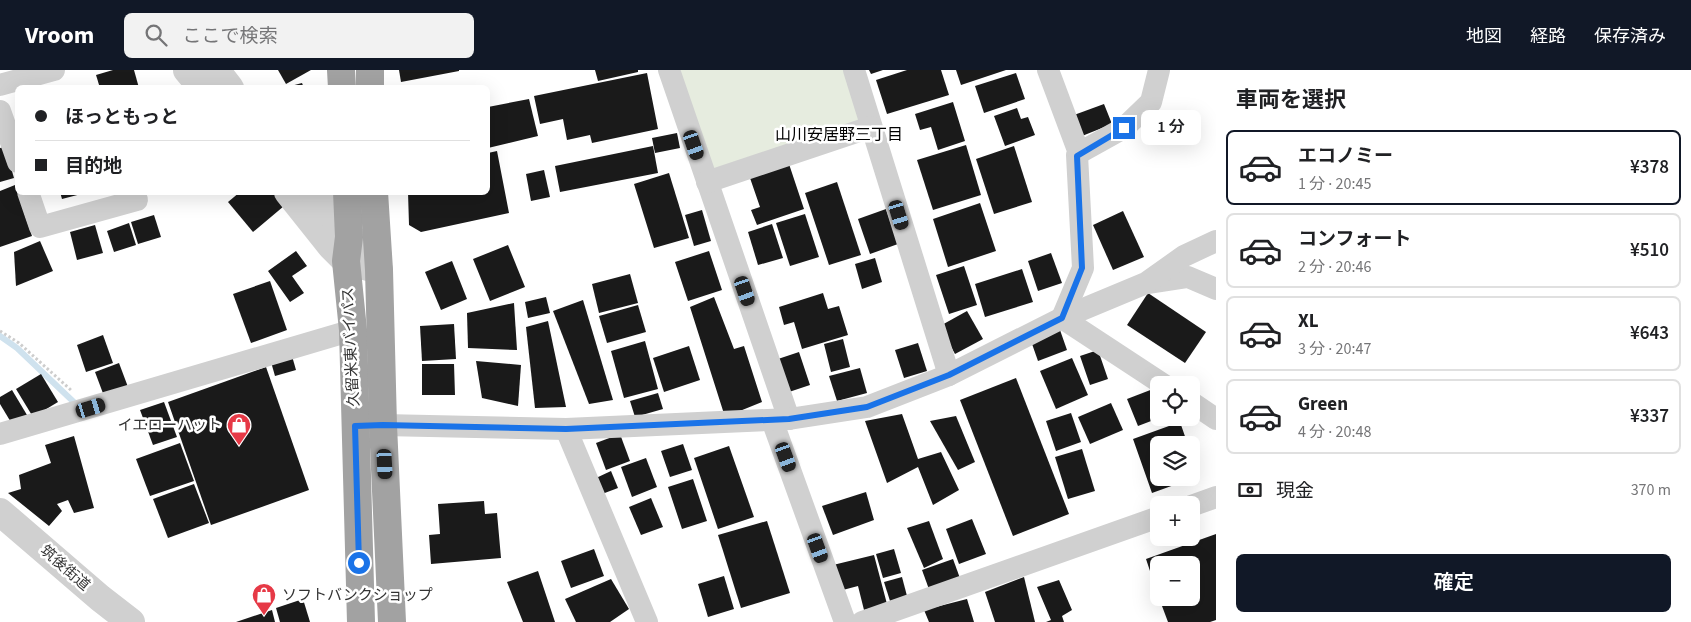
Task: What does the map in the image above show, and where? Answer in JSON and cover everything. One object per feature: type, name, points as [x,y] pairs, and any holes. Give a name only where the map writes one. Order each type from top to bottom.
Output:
[{"type":"highway","points":[[341,70],[342,85]]},
{"type":"highway","points":[[370,70],[370,85]]},
{"type":"highway","name":"久留米東バイパス","points":[[347,195],[347,249],[353,330],[361,622]]},
{"type":"highway","name":"久留米東バイパス","points":[[374,195],[392,622]]},
{"type":"street","points":[[0,85],[54,70]]},
{"type":"street","points":[[187,70],[200,85]]},
{"type":"street","points":[[216,70],[228,85]]},
{"type":"street","points":[[669,70],[707,182],[845,622]]},
{"type":"street","points":[[854,70],[949,375]]},
{"type":"street","points":[[1048,70],[1079,154],[1077,156],[1082,268],[1062,318]]},
{"type":"street","points":[[1079,154],[1124,128],[1151,102],[1159,70]]},
{"type":"street","points":[[0,111],[15,154]]},
{"type":"street","points":[[707,182],[871,127]]},
{"type":"street","points":[[29,195],[40,227],[137,200]]},
{"type":"street","points":[[290,195],[331,246],[347,249],[378,263]]},
{"type":"street","points":[[316,195],[347,249]]},
{"type":"street","points":[[355,426],[566,429],[781,420],[867,407],[949,375],[1062,318],[1146,283],[1184,256],[1216,241]]},
{"type":"street","points":[[1146,283],[1188,277],[1216,289]]},
{"type":"street","points":[[1062,318],[1150,376]]},
{"type":"street","points":[[0,434],[353,330]]},
{"type":"street","points":[[1200,408],[1216,419]]},
{"type":"street","points":[[566,429],[647,622]]},
{"type":"street","points":[[1200,503],[1216,497]]},
{"type":"street","name":"筑後街道","points":[[0,512],[100,598],[131,622]]},
{"type":"street","points":[[862,622],[1150,521]]},
{"type":"path","points":[[0,331],[19,343],[91,408]]},
{"type":"shaded area","points":[[669,70],[854,70],[871,127],[707,182]]},
{"type":"building","points":[[113,70],[134,70],[138,85],[99,85],[96,75]]},
{"type":"building","points":[[278,70],[311,70],[286,84]]},
{"type":"building","points":[[399,70],[459,70],[459,71],[401,82]]},
{"type":"building","points":[[595,70],[638,70],[638,72],[598,81]]},
{"type":"building","points":[[869,70],[883,70],[871,74]]},
{"type":"building","points":[[907,70],[941,70],[949,95],[887,114],[876,80]]},
{"type":"building","points":[[956,70],[1006,70],[961,85]]},
{"type":"building","points":[[647,73],[658,129],[592,143],[590,135],[567,140],[563,119],[540,124],[534,96]]},
{"type":"building","points":[[1016,73],[1025,99],[984,113],[975,86]]},
{"type":"building","points":[[529,99],[538,136],[490,148],[490,107]]},
{"type":"building","points":[[953,102],[965,141],[938,150],[931,127],[920,130],[915,114]]},
{"type":"building","points":[[1104,104],[1112,124],[1082,136],[1074,115]]},
{"type":"building","points":[[1017,108],[1021,119],[1028,117],[1035,135],[1005,146],[994,116]]},
{"type":"building","points":[[677,133],[680,148],[655,153],[652,138]]},
{"type":"building","points":[[966,145],[981,195],[933,210],[917,160]]},
{"type":"building","points":[[653,146],[658,173],[560,192],[555,166]]},
{"type":"building","points":[[1014,146],[1032,202],[994,214],[976,159]]},
{"type":"building","points":[[5,147],[14,178],[0,182],[0,148]]},
{"type":"building","points":[[497,151],[509,213],[421,232],[409,225],[408,195],[490,195],[490,153]]},
{"type":"building","points":[[789,164],[804,209],[757,225],[751,210],[760,207],[750,178]]},
{"type":"building","points":[[544,170],[550,197],[531,201],[526,174]]},
{"type":"building","points":[[669,173],[689,238],[654,248],[634,184]]},
{"type":"building","points":[[837,182],[861,255],[829,265],[805,193]]},
{"type":"building","points":[[15,185],[15,195],[18,195],[32,236],[0,247],[0,191]]},
{"type":"building","points":[[61,195],[77,195],[62,199]]},
{"type":"building","points":[[236,195],[275,195],[284,206],[253,232],[228,202]]},
{"type":"building","points":[[980,203],[996,251],[948,267],[933,219]]},
{"type":"building","points":[[886,209],[898,244],[870,254],[858,219]]},
{"type":"building","points":[[702,210],[711,241],[694,246],[685,215]]},
{"type":"building","points":[[1123,211],[1144,257],[1113,270],[1093,225]]},
{"type":"building","points":[[805,214],[819,257],[790,266],[776,223]]},
{"type":"building","points":[[154,215],[161,237],[138,244],[131,222]]},
{"type":"building","points":[[129,223],[136,245],[114,252],[107,231]]},
{"type":"building","points":[[772,224],[783,258],[758,265],[748,232]]},
{"type":"building","points":[[95,225],[103,253],[77,260],[70,232]]},
{"type":"building","points":[[40,241],[53,271],[16,286],[14,252]]},
{"type":"building","points":[[508,245],[525,287],[490,301],[473,259]]},
{"type":"building","points":[[296,251],[307,266],[292,276],[304,293],[290,302],[268,271]]},
{"type":"building","points":[[709,251],[722,290],[688,301],[675,262]]},
{"type":"building","points":[[1051,253],[1062,283],[1038,291],[1028,261]]},
{"type":"building","points":[[875,258],[882,282],[862,289],[855,264]]},
{"type":"building","points":[[452,261],[467,299],[441,310],[425,272]]},
{"type":"building","points":[[964,266],[977,305],[949,314],[936,275]]},
{"type":"building","points":[[1022,269],[1033,302],[985,317],[975,284]]},
{"type":"building","points":[[630,274],[638,303],[599,313],[592,284]]},
{"type":"building","points":[[270,281],[287,330],[251,343],[233,294]]},
{"type":"building","points":[[823,293],[828,309],[839,306],[848,335],[802,349],[794,322],[784,325],[779,307]]},
{"type":"building","points":[[1148,293],[1206,332],[1185,363],[1127,325]]},
{"type":"building","points":[[546,297],[550,313],[528,318],[525,302]]},
{"type":"building","points":[[714,297],[734,349],[744,346],[762,402],[725,417],[690,307]]},
{"type":"building","points":[[583,300],[613,400],[589,404],[553,311]]},
{"type":"building","points":[[514,303],[517,350],[468,348],[467,313]]},
{"type":"building","points":[[638,305],[646,332],[607,343],[599,316]]},
{"type":"building","points":[[967,311],[983,339],[955,354],[940,326]]},
{"type":"building","points":[[548,321],[566,407],[535,408],[526,327]]},
{"type":"building","points":[[454,324],[456,359],[422,361],[420,326]]},
{"type":"building","points":[[1060,330],[1067,350],[1038,361],[1031,341]]},
{"type":"building","points":[[103,335],[113,363],[86,372],[77,345]]},
{"type":"building","points":[[843,339],[850,367],[831,372],[824,344]]},
{"type":"building","points":[[645,341],[658,389],[624,398],[611,351]]},
{"type":"building","points":[[918,343],[927,371],[904,378],[895,350]]},
{"type":"building","points":[[689,346],[700,380],[664,392],[653,358]]},
{"type":"building","points":[[1098,350],[1108,379],[1090,385],[1080,356]]},
{"type":"building","points":[[799,352],[810,385],[786,393],[775,360]]},
{"type":"building","points":[[292,356],[296,370],[275,376],[271,362]]},
{"type":"building","points":[[1072,358],[1088,395],[1056,409],[1040,371]]},
{"type":"building","points":[[476,361],[521,365],[518,406],[482,398]]},
{"type":"building","points":[[119,363],[128,387],[104,396],[95,372]]},
{"type":"building","points":[[422,364],[454,364],[455,395],[422,395]]},
{"type":"building","name":"イエローハット","points":[[266,367],[309,490],[211,525],[168,402]]},
{"type":"building","points":[[860,368],[867,393],[837,401],[829,376]]},
{"type":"building","points":[[41,374],[58,402],[33,417],[16,389]]},
{"type":"building","points":[[1016,378],[1069,514],[1013,536],[960,400]]},
{"type":"building","points":[[12,390],[27,415],[12,424],[0,404],[0,397]]},
{"type":"building","points":[[1150,390],[1150,421],[1138,426],[1127,399]]},
{"type":"building","points":[[658,393],[663,409],[635,417],[630,401]]},
{"type":"building","points":[[164,402],[177,437],[153,445],[140,410]]},
{"type":"building","points":[[1111,403],[1123,430],[1090,444],[1078,417]]},
{"type":"building","points":[[1071,413],[1081,442],[1056,451],[1046,421]]},
{"type":"building","points":[[902,414],[918,459],[941,452],[959,490],[933,505],[918,467],[887,483],[865,421]]},
{"type":"building","points":[[956,416],[975,462],[958,470],[930,421]]},
{"type":"building","points":[[1169,426],[1181,426],[1185,436],[1150,436],[1150,486],[1171,486],[1152,493],[1133,439]]},
{"type":"building","points":[[620,434],[630,461],[606,470],[596,443]]},
{"type":"building","points":[[74,436],[94,508],[74,513],[68,500],[57,504],[62,511],[49,526],[8,493],[21,489],[19,475],[51,463],[45,445]]},
{"type":"building","points":[[180,443],[194,481],[150,496],[136,459]]},
{"type":"building","points":[[683,444],[692,470],[670,477],[661,451]]},
{"type":"building","points":[[729,446],[754,517],[718,529],[694,458]]},
{"type":"building","points":[[1082,449],[1095,491],[1068,499],[1055,457]]},
{"type":"building","points":[[646,458],[657,487],[632,497],[621,467]]},
{"type":"building","points":[[611,471],[618,488],[602,494],[596,478]]},
{"type":"building","points":[[693,479],[707,521],[682,529],[668,487]]},
{"type":"building","points":[[194,484],[209,523],[168,538],[153,499]]},
{"type":"building","points":[[866,492],[874,520],[833,535],[822,506]]},
{"type":"building","points":[[651,498],[663,527],[641,535],[629,507]]},
{"type":"building","points":[[484,501],[485,514],[497,513],[501,558],[431,564],[429,535],[440,534],[438,504]]},
{"type":"building","points":[[972,519],[986,554],[959,564],[946,529]]},
{"type":"building","points":[[767,521],[790,593],[741,608],[718,535]]},
{"type":"building","points":[[929,521],[943,559],[924,568],[907,528]]},
{"type":"building","points":[[1216,534],[1216,620],[1210,622],[1168,622],[1162,606],[1200,606],[1200,556],[1154,556],[1182,546],[1200,546],[1200,540]]},
{"type":"building","points":[[594,549],[604,576],[571,588],[561,561]]},
{"type":"building","points":[[894,549],[901,573],[883,578],[876,554]]},
{"type":"building","points":[[874,555],[887,604],[864,610],[858,586],[839,591],[833,565]]},
{"type":"building","points":[[1150,558],[1150,571],[1146,559]]},
{"type":"building","points":[[953,559],[961,581],[930,592],[922,570]]},
{"type":"building","points":[[538,571],[555,622],[523,622],[507,582]]},
{"type":"building","points":[[724,576],[734,609],[708,617],[698,584]]},
{"type":"building","points":[[902,577],[907,596],[890,601],[884,582]]},
{"type":"building","points":[[1024,577],[1035,622],[995,622],[985,592]]},
{"type":"building","points":[[611,579],[629,609],[610,622],[576,622],[565,599]]},
{"type":"building","points":[[1059,580],[1072,610],[1062,616],[1064,622],[1046,622],[1051,620],[1037,587]]},
{"type":"building","points":[[303,599],[310,622],[280,622],[276,608]]},
{"type":"building","points":[[967,599],[974,622],[929,622],[924,610]]},
{"type":"building","name":"ソフトバンクショップ","points":[[272,610],[275,622],[236,622]]},
{"type":"waterway","points":[[0,336],[17,348],[79,407]]},
{"type":"place","name":"イエローハット","points":[[239,446]]},
{"type":"place","name":"ソフトバンクショップ","points":[[264,616]]},
{"type":"district","name":"山川安居野三丁目","points":[[839,135]]},
{"type":"route","points":[[359,563],[355,426],[566,429],[789,419],[867,407],[949,375],[1062,318],[1082,268],[1077,156],[1124,128]]}]
